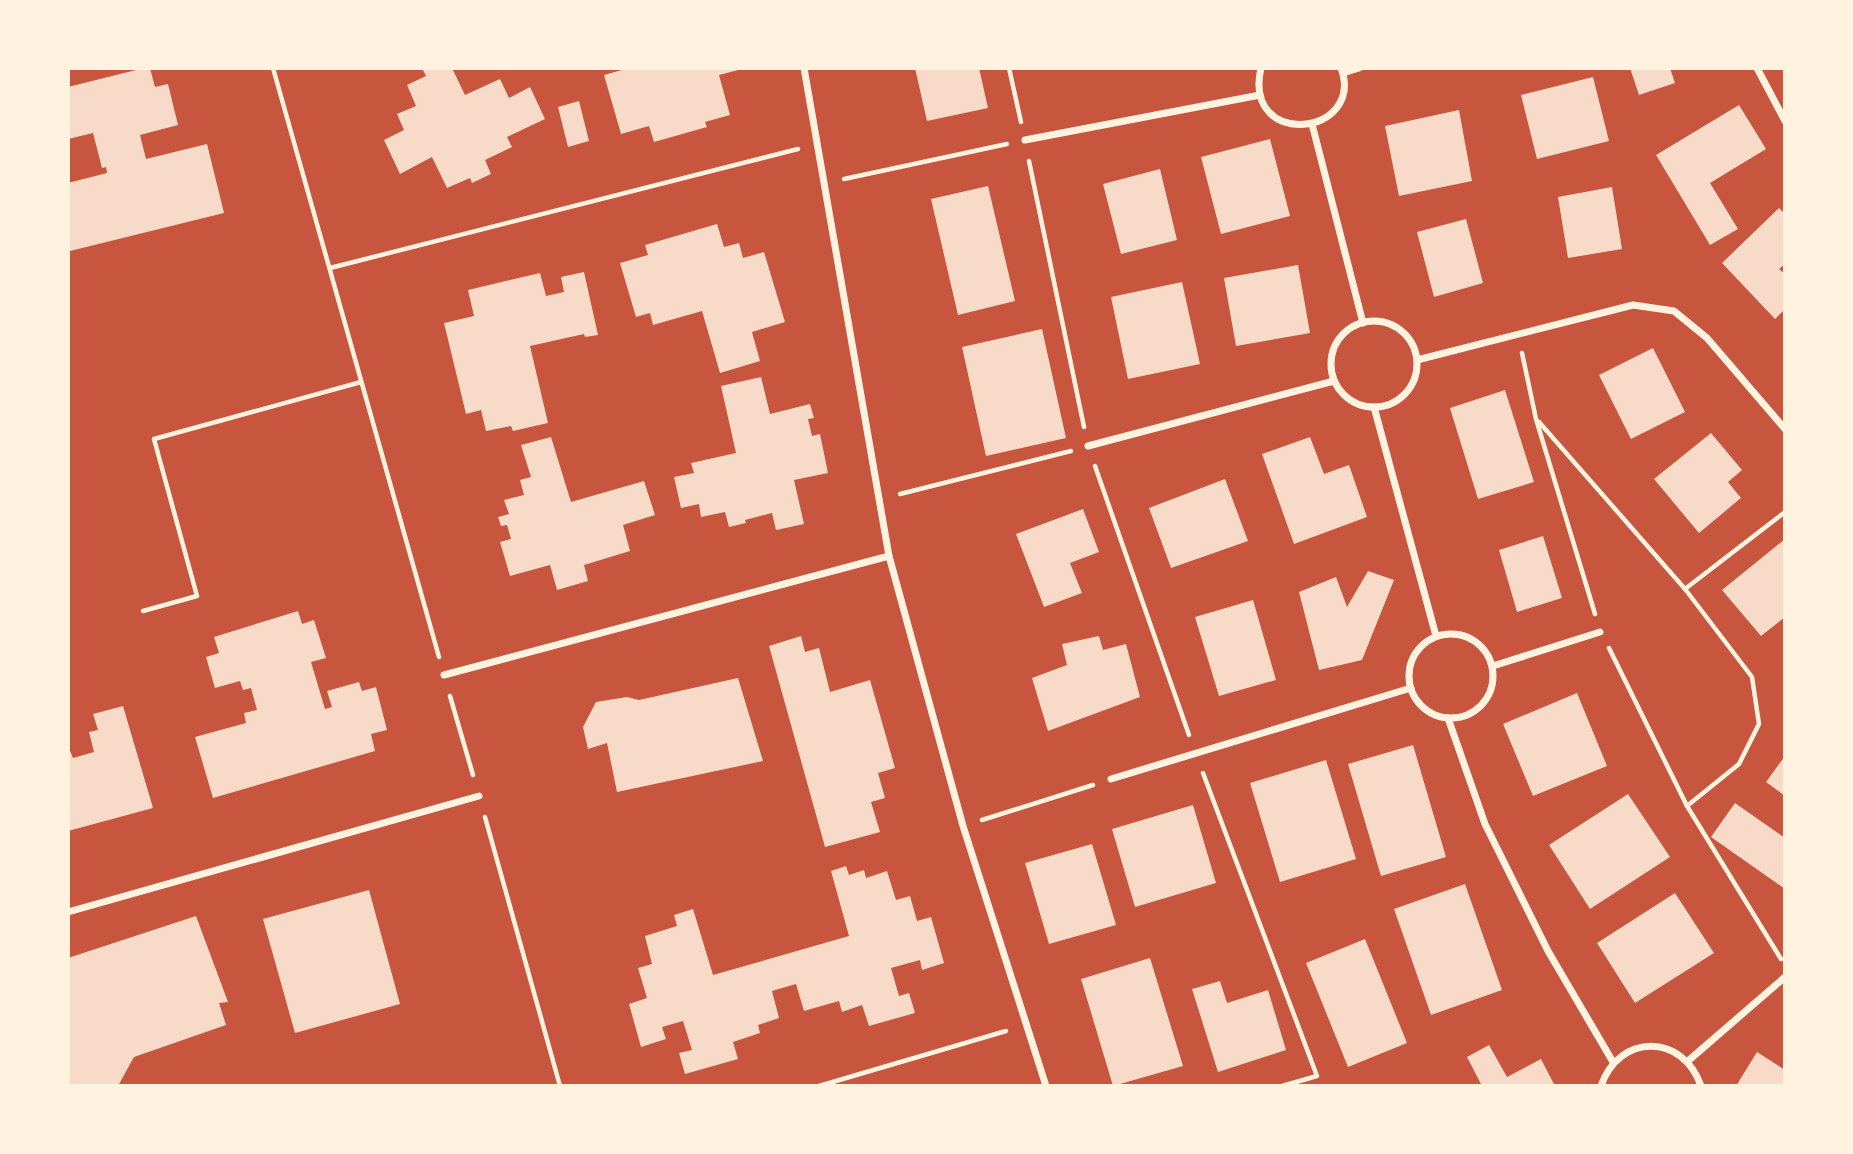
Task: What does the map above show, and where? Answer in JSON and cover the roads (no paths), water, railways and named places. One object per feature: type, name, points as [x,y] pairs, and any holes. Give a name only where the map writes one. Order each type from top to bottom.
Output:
[{"type":"street","points":[[804,68],[889,556],[963,826],[1046,1086]]},
{"type":"street","points":[[1261,68],[1258,81],[1265,107],[1274,117],[1299,126],[1324,119],[1334,110],[1341,99],[1344,86],[1342,71],[1359,68]]},
{"type":"street","points":[[1757,68],[1785,121]]},
{"type":"street","points":[[1025,140],[1260,95]]},
{"type":"street","points":[[1312,124],[1363,323]]},
{"type":"street","points":[[1417,360],[1633,305],[1674,312],[1707,338],[1785,429]]},
{"type":"street","points":[[1375,321],[1398,329],[1414,348],[1417,360],[1416,374],[1406,393],[1388,405],[1374,407],[1350,400],[1334,381],[1331,366],[1336,345],[1350,329],[1375,321]]},
{"type":"street","points":[[1088,446],[1334,381]]},
{"type":"street","points":[[1374,407],[1436,636]]},
{"type":"street","points":[[444,675],[889,556]]},
{"type":"street","points":[[1493,666],[1600,632]]},
{"type":"street","points":[[1448,633],[1471,638],[1481,645],[1493,666],[1491,691],[1484,703],[1474,712],[1461,717],[1448,718],[1425,709],[1410,688],[1410,663],[1416,651],[1436,636],[1448,633]]},
{"type":"street","points":[[1111,779],[1410,688]]},
{"type":"street","points":[[1448,718],[1485,824],[1548,951],[1613,1062]]},
{"type":"street","points":[[68,912],[479,796]]},
{"type":"street","points":[[1688,1061],[1785,977]]},
{"type":"street","points":[[1601,1086],[1613,1062],[1642,1046],[1659,1046],[1675,1051],[1688,1061],[1701,1086]]}]
